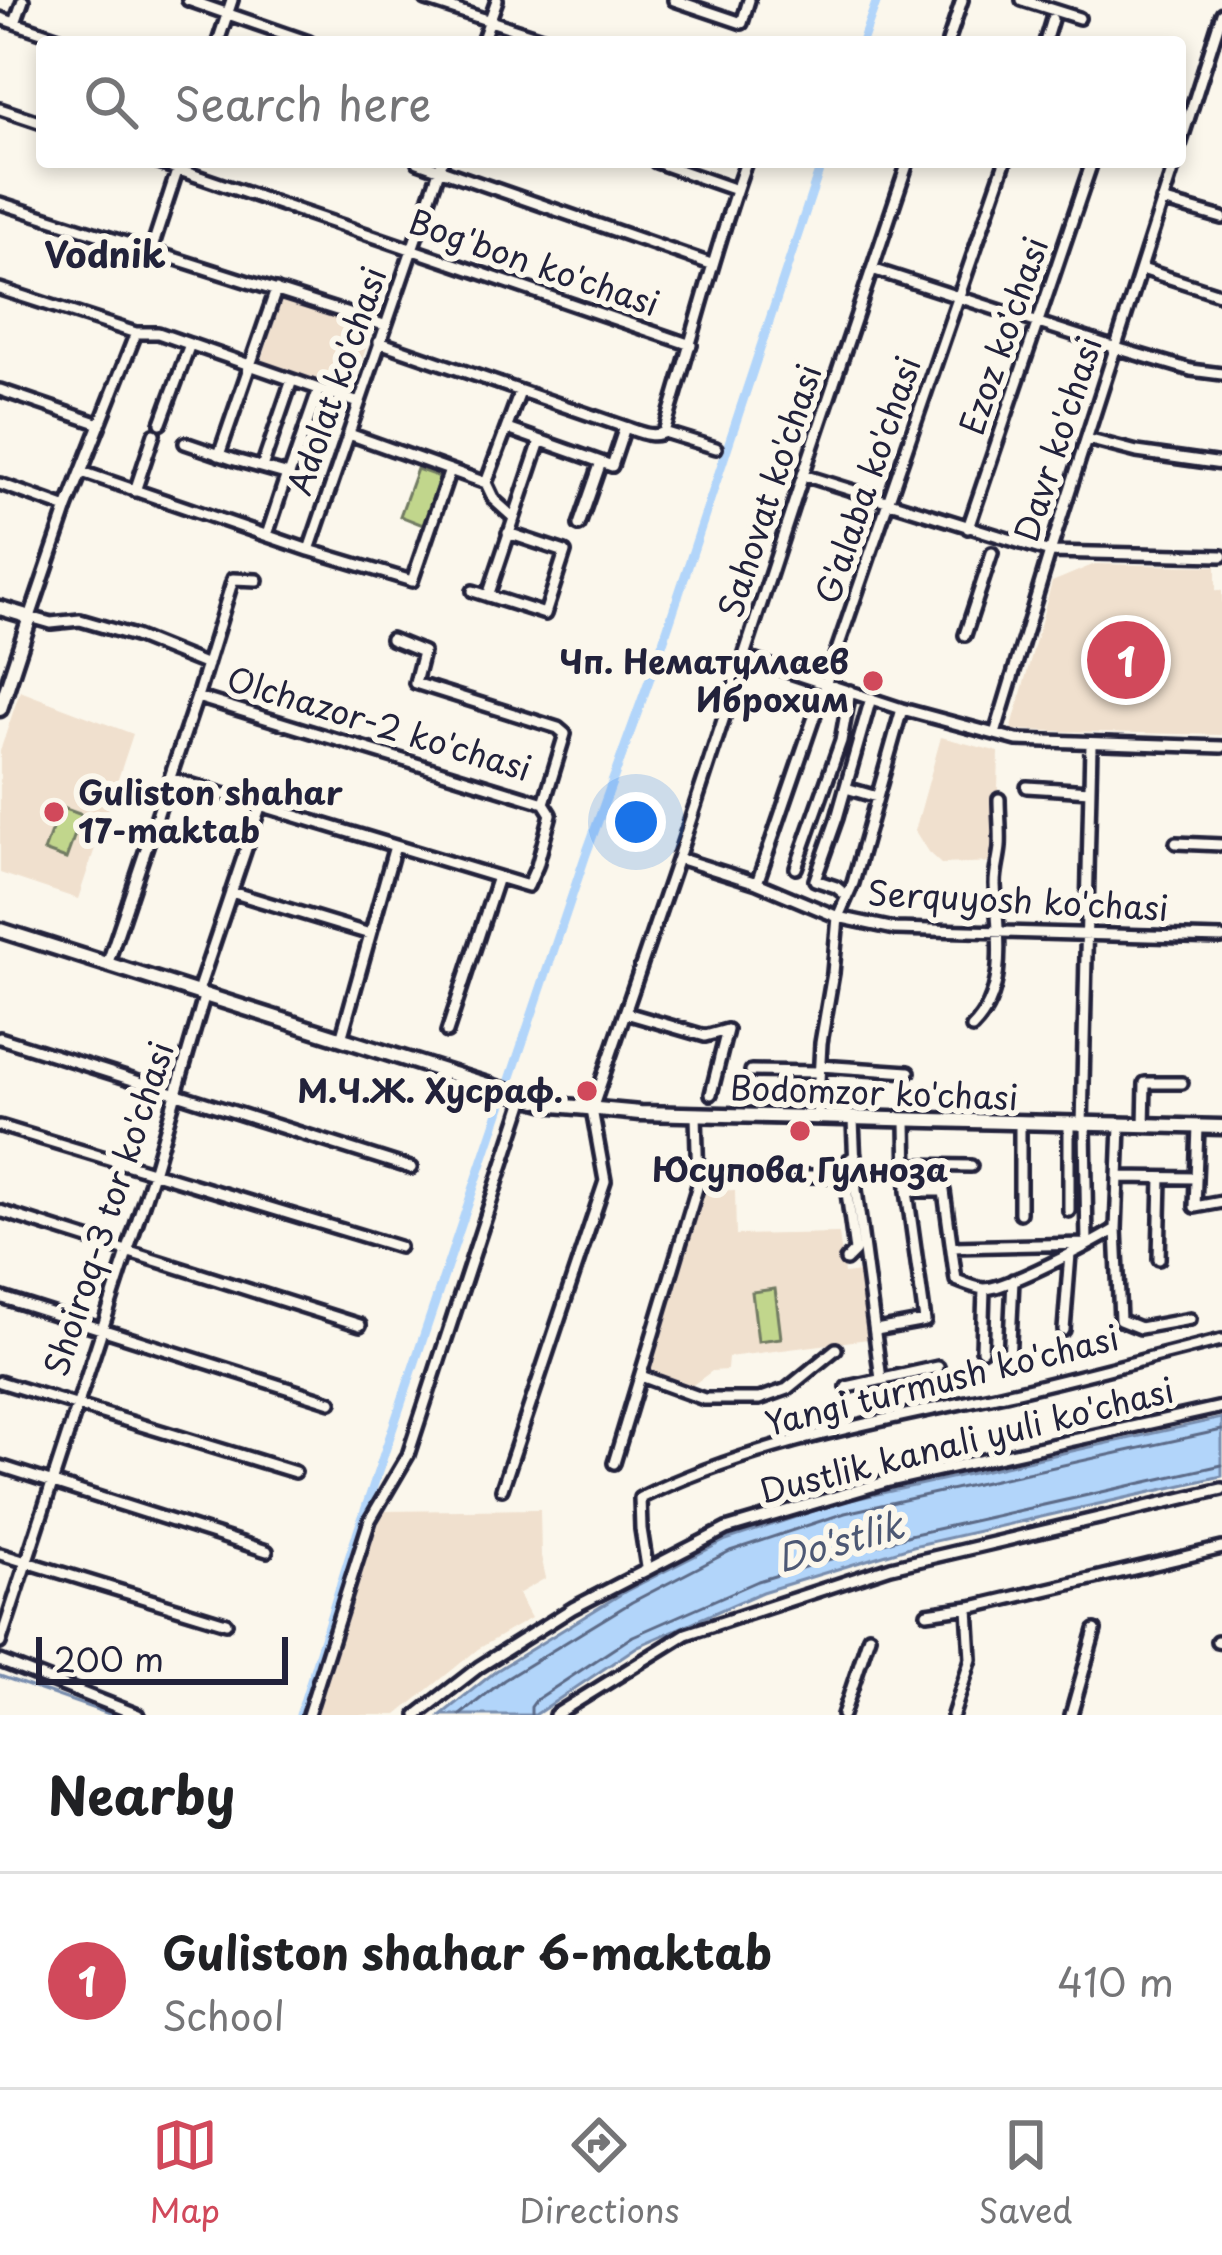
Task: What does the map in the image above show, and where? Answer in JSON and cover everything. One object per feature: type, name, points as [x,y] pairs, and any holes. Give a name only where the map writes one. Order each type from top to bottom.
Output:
[{"type":"street","points":[[15,23],[23,0]]},
{"type":"street","points":[[188,0],[291,36]]},
{"type":"street","points":[[220,36],[232,0]]},
{"type":"street","points":[[426,0],[537,36]]},
{"type":"street","points":[[484,36],[496,0]]},
{"type":"street","points":[[674,0],[742,23],[749,0]]},
{"type":"street","points":[[951,36],[962,0]]},
{"type":"street","points":[[1022,0],[1079,18]]},
{"type":"street","points":[[1186,112],[1222,13]]},
{"type":"street","points":[[0,18],[53,36]]},
{"type":"street","points":[[1047,36],[1052,19]]},
{"type":"street","points":[[0,110],[36,121]]},
{"type":"street","points":[[151,251],[177,168]]},
{"type":"street","name":"Bog'bon ko'chasi","points":[[184,168],[691,345]]},
{"type":"street","name":"Adolat ko'chasi","points":[[309,550],[440,168]]},
{"type":"street","points":[[446,168],[710,264]]},
{"type":"street","points":[[673,168],[736,190]]},
{"type":"street","points":[[379,342],[658,436],[664,432],[710,264],[744,168]]},
{"type":"street","name":"Sahovat ko'chasi","points":[[592,1109],[906,168]]},
{"type":"street","name":"G'alaba ko'chasi","points":[[757,883],[1004,168]]},
{"type":"street","name":"Ezoz ko'chasi","points":[[968,528],[1090,168]]},
{"type":"street","name":"Davr ko'chasi","points":[[995,734],[1173,168]]},
{"type":"street","points":[[1162,201],[1222,218]]},
{"type":"street","points":[[0,203],[384,325]]},
{"type":"street","points":[[872,269],[1116,348],[1222,374]]},
{"type":"street","points":[[1142,269],[1222,295]]},
{"type":"street","points":[[0,289],[136,333],[158,332],[359,403]]},
{"type":"street","points":[[219,455],[276,290]]},
{"type":"street","points":[[0,709],[68,508],[136,333]]},
{"type":"street","points":[[160,423],[190,344]]},
{"type":"street","points":[[262,467],[292,380]]},
{"type":"street","points":[[267,536],[319,389]]},
{"type":"street","points":[[0,390],[100,424]]},
{"type":"street","points":[[486,483],[520,392]]},
{"type":"street","points":[[579,525],[625,427]]},
{"type":"street","points":[[508,429],[607,464]]},
{"type":"street","points":[[664,432],[716,448]]},
{"type":"street","points":[[135,491],[154,434]]},
{"type":"street","points":[[349,434],[486,483],[494,500],[514,518]]},
{"type":"street","points":[[1088,439],[1137,452],[1222,464]]},
{"type":"street","points":[[488,596],[540,441]]},
{"type":"street","points":[[185,443],[288,474]]},
{"type":"street","points":[[82,472],[412,581],[450,470]]},
{"type":"street","points":[[802,475],[1050,552],[1222,556]]},
{"type":"street","points":[[0,484],[68,508]]},
{"type":"street","points":[[473,591],[545,614],[566,552],[508,533]]},
{"type":"street","points":[[964,635],[992,554]]},
{"type":"street","points":[[107,965],[233,579],[257,580]]},
{"type":"street","points":[[0,608],[50,623],[80,620],[207,665]]},
{"type":"street","points":[[170,778],[528,886],[551,814],[544,803],[565,734],[415,683],[423,652],[391,640]]},
{"type":"street","points":[[744,657],[902,709],[1018,740],[1222,747]]},
{"type":"street","points":[[796,868],[841,741],[850,692]]},
{"type":"street","name":"Olchazor-2 ko'chasi","points":[[197,697],[544,803]]},
{"type":"street","points":[[847,896],[815,880],[871,698]]},
{"type":"street","points":[[817,1118],[838,917],[902,709]]},
{"type":"street","points":[[1069,1211],[1079,1126],[1091,745]]},
{"type":"street","points":[[1027,787],[1090,790]]},
{"type":"street","points":[[846,788],[877,797]]},
{"type":"street","points":[[971,1028],[986,1009],[999,971],[995,878],[999,799]]},
{"type":"street","name":"Shoiroq-3 tor ko'chasi","points":[[0,1643],[153,1173],[200,996],[261,804]]},
{"type":"street","points":[[1176,843],[1222,845]]},
{"type":"street","points":[[0,930],[341,1039],[394,846]]},
{"type":"street","name":"Serquyosh ko'chasi","points":[[678,858],[757,883],[838,917],[895,929],[1222,938]]},
{"type":"street","points":[[447,1031],[498,877]]},
{"type":"street","points":[[231,892],[370,934]]},
{"type":"street","points":[[626,1013],[705,1036],[727,1030],[710,1094]]},
{"type":"street","points":[[0,1038],[411,1168]]},
{"type":"street","name":"Bodomzor ko'chasi","points":[[341,1039],[555,1105],[592,1109],[1222,1127]]},
{"type":"street","points":[[752,1071],[910,1072]]},
{"type":"street","points":[[1144,1126],[1145,1083],[1182,1083]]},
{"type":"street","points":[[308,1715],[370,1520],[408,1455],[520,1095]]},
{"type":"street","points":[[502,1489],[605,1180],[592,1109]]},
{"type":"street","points":[[614,1463],[698,1185],[696,1115]]},
{"type":"street","points":[[853,1120],[856,1190],[881,1379]]},
{"type":"street","points":[[876,1330],[925,1322],[907,1192],[906,1120]]},
{"type":"street","points":[[1020,1124],[1020,1213]]},
{"type":"street","points":[[0,1126],[399,1247]]},
{"type":"street","points":[[1079,1126],[1090,1244]]},
{"type":"street","points":[[1120,1126],[1116,1229],[1120,1319],[1140,1328],[1190,1319]]},
{"type":"street","points":[[1198,1127],[1195,1207],[1222,1202]]},
{"type":"street","points":[[846,1260],[854,1251],[846,1162],[854,1155]]},
{"type":"street","points":[[905,1165],[971,1166]]},
{"type":"street","points":[[799,1176],[845,1176]]},
{"type":"street","points":[[1119,1177],[1196,1178]]},
{"type":"street","points":[[1159,1259],[1161,1178]]},
{"type":"street","points":[[907,1192],[944,1191],[956,1280],[985,1289],[1116,1229]]},
{"type":"street","points":[[0,1211],[360,1325]]},
{"type":"street","points":[[952,1246],[1090,1244]]},
{"type":"street","points":[[1064,1330],[1070,1254]]},
{"type":"street","points":[[1009,1362],[1013,1280]]},
{"type":"street","points":[[982,1350],[985,1289]]},
{"type":"street","points":[[0,1297],[331,1402]]},
{"type":"street","name":"Yangi turmush ko'chasi","points":[[647,1568],[640,1498],[669,1484],[842,1427],[1004,1394],[1222,1340]]},
{"type":"street","points":[[640,1376],[704,1399],[759,1399],[787,1389],[836,1349]]},
{"type":"street","points":[[847,1388],[938,1367]]},
{"type":"street","points":[[0,1382],[295,1472]]},
{"type":"street","name":"Dustlik kanali yuli ko'chasi","points":[[417,1715],[479,1667],[573,1608],[726,1528],[889,1481],[1222,1407]]},
{"type":"street","points":[[0,1466],[267,1551]]},
{"type":"street","points":[[555,1715],[686,1634],[891,1567],[1222,1489]]},
{"type":"street","points":[[927,1613],[968,1608],[1222,1548]]},
{"type":"street","points":[[0,1554],[226,1623]]},
{"type":"street","points":[[953,1715],[971,1659],[968,1608]]},
{"type":"street","points":[[1071,1715],[1095,1630]]},
{"type":"street","points":[[843,1715],[869,1636]]},
{"type":"street","points":[[0,1661],[138,1715]]},
{"type":"shaded area","points":[[282,299],[372,329],[351,395],[260,365]]},
{"type":"shaded area","points":[[1095,564],[1216,566],[1216,590],[1222,591],[1222,735],[1011,730],[1052,582]]},
{"type":"shaded area","name":"Guliston shahar 17-maktab","points":[[20,691],[133,734],[78,899],[0,873],[0,751]]},
{"type":"shaded area","points":[[941,737],[999,752],[996,862],[941,864],[915,831]]},
{"type":"shaded area","points":[[735,1190],[736,1235],[839,1233],[844,1274],[860,1272],[868,1339],[728,1357],[727,1370],[712,1371],[690,1387],[649,1373],[703,1191]]},
{"type":"shaded area","points":[[540,1509],[546,1578],[518,1594],[531,1618],[478,1649],[397,1715],[311,1715],[371,1527],[383,1511]]},
{"type":"green space","points":[[417,469],[440,477],[423,525],[400,516]]},
{"type":"green space","points":[[60,807],[82,815],[66,859],[44,851]]},
{"type":"green space","points":[[775,1289],[781,1338],[758,1341],[752,1292]]},
{"type":"water","name":"Do'stlik","points":[[1222,1418],[1222,1476],[913,1546],[762,1592],[638,1646],[535,1715],[441,1715],[496,1671],[626,1591],[726,1540],[841,1502]]},
{"type":"waterway","points":[[864,36],[877,0]]},
{"type":"waterway","points":[[300,1715],[820,168]]},
{"type":"waterway","points":[[0,1676],[112,1715]]},
{"type":"place","name":"Guliston shahar 6-maktab","points":[[1126,660]]},
{"type":"place","name":"Чп. Нематуллаев Иброхим","points":[[873,681]]},
{"type":"place","name":"Guliston shahar 17-maktab","points":[[54,812]]},
{"type":"place","name":"М.Ч.Ж. Хусраф.","points":[[587,1091]]},
{"type":"place","name":"Юсупова Гулноза","points":[[800,1131]]},
{"type":"district","name":"Vodnik","points":[[105,255]]}]
